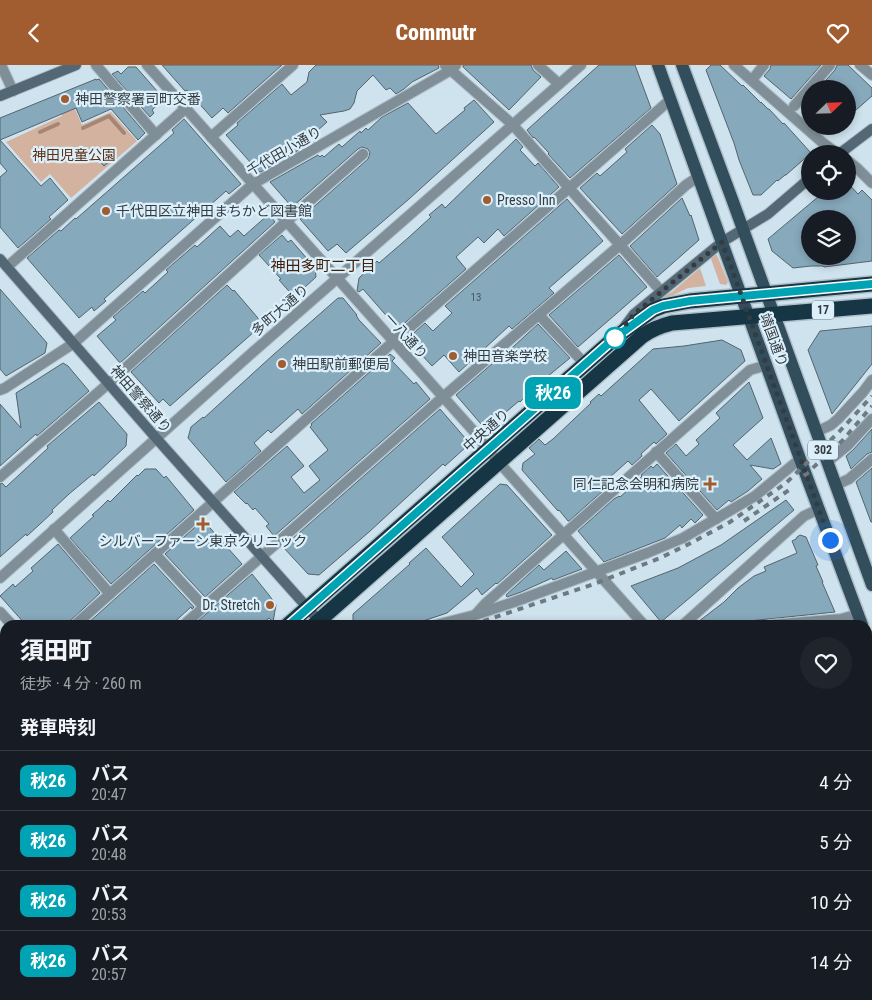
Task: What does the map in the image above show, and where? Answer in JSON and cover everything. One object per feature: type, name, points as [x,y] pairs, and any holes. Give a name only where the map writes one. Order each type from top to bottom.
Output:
[{"type":"highway","name":"中央通り","points":[[294,620],[616,337],[653,310],[663,306],[690,301],[872,284]]},
{"type":"highway","name":"17","points":[[323,620],[499,462],[651,330],[660,325],[672,323],[872,306]]},
{"type":"main road","name":"靖国通り","points":[[658,65],[800,459],[861,620]]},
{"type":"main road","name":"靖国通り","points":[[682,65],[872,585]]},
{"type":"street","points":[[1,65],[13,91]]},
{"type":"street","points":[[0,97],[76,65]]},
{"type":"street","points":[[96,65],[156,135]]},
{"type":"street","name":"一八通り","points":[[148,65],[640,620]]},
{"type":"street","points":[[211,137],[294,65]]},
{"type":"street","points":[[538,65],[559,84]]},
{"type":"street","name":"多町大通り","points":[[0,578],[156,438],[581,65]]},
{"type":"street","points":[[734,65],[826,145]]},
{"type":"street","points":[[752,80],[764,65]]},
{"type":"street","points":[[794,106],[830,65]]},
{"type":"street","points":[[860,65],[872,75]]},
{"type":"street","points":[[451,67],[512,124],[661,291]]},
{"type":"street","name":"千代田小通り","points":[[2,387],[74,343],[253,184],[451,67]]},
{"type":"street","points":[[81,620],[670,99]]},
{"type":"street","points":[[4,263],[186,108]]},
{"type":"street","points":[[850,145],[872,129]]},
{"type":"street","points":[[0,477],[109,383],[286,221],[363,154]]},
{"type":"street","points":[[856,167],[872,183]]},
{"type":"street","points":[[189,620],[443,397],[620,245],[686,185],[698,177]]},
{"type":"street","points":[[616,337],[634,314],[661,291],[722,242],[768,214],[801,186]]},
{"type":"street","name":"神田警察通り","points":[[4,263],[156,438],[308,608],[316,620]]},
{"type":"street","points":[[539,315],[585,364]]},
{"type":"street","points":[[475,615],[485,604],[750,370],[767,365]]},
{"type":"street","points":[[816,432],[831,425],[838,419],[872,380]]},
{"type":"street","points":[[828,462],[848,445],[872,419]]},
{"type":"street","points":[[656,452],[716,519]]},
{"type":"street","points":[[456,620],[475,615],[597,572],[683,538],[755,496],[800,459]]},
{"type":"street","points":[[836,485],[849,479],[872,459]]},
{"type":"street","points":[[689,620],[804,516],[819,509]]},
{"type":"street","points":[[54,529],[110,594]]},
{"type":"street","points":[[154,554],[204,607]]},
{"type":"street","points":[[829,620],[861,620]]},
{"type":"green space","name":"神田児童公園","points":[[73,104],[82,125],[111,112],[137,141],[71,198],[50,174],[41,182],[6,142],[62,116],[60,109]]},
{"type":"green space","points":[[717,255],[728,282],[726,285],[720,284],[711,259]]},
{"type":"green space","points":[[700,268],[706,286],[688,288],[663,300],[660,298],[672,292]]},
{"type":"building","points":[[162,65],[282,65],[228,113],[223,108],[212,118]]},
{"type":"building","points":[[316,65],[438,65],[439,68],[412,82],[396,94],[390,88],[386,90],[373,75],[357,91],[354,103],[350,109],[320,115],[327,122],[306,141],[309,144],[259,172],[226,135],[282,84],[291,95],[307,82],[309,72]]},
{"type":"building","points":[[463,65],[531,65],[533,70],[541,77],[509,110]]},
{"type":"building","points":[[599,65],[635,65],[651,108],[570,178],[527,130]]},
{"type":"building","points":[[711,65],[720,65],[784,123],[804,145],[801,145],[801,162],[761,195],[753,195],[706,70]]},
{"type":"building","points":[[771,65],[821,65],[808,80],[801,80],[801,88],[791,99],[764,76]]},
{"type":"building","points":[[837,65],[848,65],[872,88],[872,96],[856,110],[856,80],[826,80]]},
{"type":"building","points":[[128,67],[136,67],[164,99],[152,110],[154,113],[150,117],[112,74],[118,71],[121,74]]},
{"type":"building","points":[[96,79],[99,79],[145,133],[138,140],[111,109],[82,122],[76,108],[0,140],[0,118]]},
{"type":"building","points":[[474,100],[494,122],[346,253],[337,244],[328,251],[300,219],[368,159],[370,153],[368,149],[362,147],[358,149],[292,207],[270,182],[318,155],[324,157],[339,144],[342,147],[360,131],[361,133],[366,128],[368,130],[382,117],[408,103],[436,134]]},
{"type":"building","points":[[184,119],[241,184],[229,194],[226,191],[104,299],[106,301],[94,311],[92,307],[79,318],[27,258],[59,230],[61,231],[76,219],[174,133],[172,130]]},
{"type":"building","points":[[652,125],[660,134],[677,184],[622,234],[580,188],[597,173],[600,176],[627,152],[625,149]]},
{"type":"building","points":[[516,139],[523,147],[520,150],[535,166],[538,163],[559,187],[504,236],[498,229],[484,243],[478,237],[456,257],[466,269],[398,329],[363,289],[359,292],[357,291],[359,278],[377,261],[379,263],[408,238],[442,204],[445,208]]},
{"type":"building","points":[[0,140],[41,186],[50,178],[68,200],[49,217],[51,219],[18,248],[0,227],[0,177],[7,171],[0,163]]},
{"type":"building","points":[[106,150],[113,158],[104,166],[97,158]]},
{"type":"building","points":[[862,190],[872,200],[872,261],[856,263],[856,210],[802,210],[814,200],[856,200],[856,192],[858,194]]},
{"type":"building","points":[[682,198],[691,215],[699,240],[657,277],[630,246]]},
{"type":"building","points":[[567,199],[603,241],[549,288],[554,293],[512,329],[509,326],[459,372],[444,355],[432,366],[407,339],[425,323],[433,331],[452,313],[445,306]]},
{"type":"building","points":[[801,211],[801,265],[840,265],[793,268],[772,251],[768,239]]},
{"type":"building","points":[[269,214],[275,222],[120,363],[97,336],[116,320],[113,317],[143,291],[145,293],[168,272],[166,270],[195,245],[197,247],[220,226],[230,237],[238,230],[244,236]]},
{"type":"building","points":[[282,235],[288,242],[291,240],[315,268],[316,277],[295,298],[259,255]]},
{"type":"building","points":[[619,255],[647,287],[578,347],[549,315]]},
{"type":"building","points":[[227,285],[234,290],[263,324],[170,406],[163,399],[159,403],[131,372]]},
{"type":"building","points":[[0,289],[47,343],[45,353],[6,376],[0,369]]},
{"type":"building","points":[[338,298],[343,298],[359,320],[381,343],[302,414],[298,409],[271,433],[268,430],[254,443],[261,451],[226,482],[188,438],[191,427],[204,418]]},
{"type":"building","points":[[538,324],[570,358],[520,402],[505,411],[488,426],[481,424],[456,395]]},
{"type":"building","points":[[872,326],[872,364],[832,414],[808,350],[820,331]]},
{"type":"building","points":[[722,340],[741,350],[745,361],[679,421],[651,389],[639,400],[667,434],[656,444],[654,442],[632,465],[628,461],[601,485],[605,489],[569,521],[522,470],[523,463],[535,454],[529,448],[539,439],[545,445],[553,439],[590,402],[599,394],[601,396],[653,349]]},
{"type":"building","points":[[390,354],[395,358],[392,361],[414,384],[416,382],[430,399],[274,536],[266,526],[269,524],[255,508],[253,510],[234,492],[287,446],[304,466],[291,477],[304,493],[320,480],[309,466],[328,450],[310,427],[311,424]]},
{"type":"building","points":[[63,363],[68,366],[89,391],[0,466],[0,404],[21,428],[16,393]]},
{"type":"building","points":[[749,382],[763,418],[733,445],[747,460],[771,438],[781,464],[773,469],[750,465],[762,479],[748,491],[731,502],[729,500],[717,510],[666,453],[676,444],[686,456],[699,444],[696,440],[720,418],[716,413]]},
{"type":"building","points":[[99,402],[127,434],[126,446],[94,476],[93,474],[69,494],[27,536],[26,534],[0,557],[0,484],[2,483],[6,487],[48,448],[47,446]]},
{"type":"building","points":[[440,409],[466,439],[466,447],[445,466],[443,464],[319,575],[308,574],[283,547]]},
{"type":"building","points":[[872,429],[872,452],[867,454],[851,469],[846,456]]},
{"type":"building","points":[[657,464],[703,515],[695,523],[691,519],[682,528],[680,525],[665,538],[604,562],[578,531],[614,499],[620,497],[637,482],[641,475],[651,466],[653,468]]},
{"type":"building","points":[[872,468],[872,522],[871,522],[856,482]]},
{"type":"building","points":[[145,469],[156,469],[164,478],[166,476],[194,510],[111,584],[70,538],[108,500],[110,502]]},
{"type":"building","points":[[500,484],[507,485],[552,535],[497,584],[482,595],[477,588],[447,613],[426,620],[353,620],[353,614],[426,548],[461,587],[474,574],[442,537]]},
{"type":"building","points":[[786,500],[794,510],[663,620],[659,620],[631,586],[678,568],[721,545]]},
{"type":"building","points":[[203,520],[242,564],[205,597],[165,554]]},
{"type":"building","points":[[800,535],[806,537],[835,612],[759,620],[701,620],[754,576],[766,571],[764,567],[797,553],[792,541]]},
{"type":"building","points":[[58,544],[100,593],[71,620],[22,620],[0,596],[13,584],[15,587],[33,571],[31,568]]},
{"type":"building","points":[[566,551],[582,569],[553,580],[552,578],[507,597],[506,595],[539,565],[544,570]]},
{"type":"building","points":[[154,564],[194,607],[192,609],[191,607],[177,620],[91,620]]},
{"type":"building","points":[[252,574],[276,605],[273,620],[269,618],[267,620],[199,620]]},
{"type":"waterway","points":[[83,128],[109,116],[124,133]]},
{"type":"waterway","points":[[40,132],[58,124]]},
{"type":"railway","points":[[487,620],[594,584],[660,558],[730,522],[786,483],[839,432],[872,396]]},
{"type":"railway","points":[[804,476],[843,440],[872,406]]},
{"type":"railway","points":[[744,521],[789,490]]},
{"type":"bus line","name":"秋26","points":[[295,620],[616,337],[653,310],[663,306],[690,301],[872,284]]},
{"type":"place","name":"神田警察署司町交番","points":[[65,99]]},
{"type":"place","name":"Presso Inn","points":[[487,200]]},
{"type":"place","name":"千代田区立神田まちかど図書館","points":[[106,211]]},
{"type":"place","name":"神田音楽学校","points":[[453,356]]},
{"type":"place","name":"神田駅前郵便局","points":[[282,364]]},
{"type":"place","name":"同仁記念会明和病院","points":[[710,484]]},
{"type":"place","name":"シルバーファーン東京クリニック","points":[[203,524]]},
{"type":"place","name":"Dr. Stretch","points":[[270,605]]},
{"type":"district","name":"神田多町二丁目","points":[[323,266]]},
{"type":"route","points":[[615,338],[634,314],[722,242],[830,540]]}]
